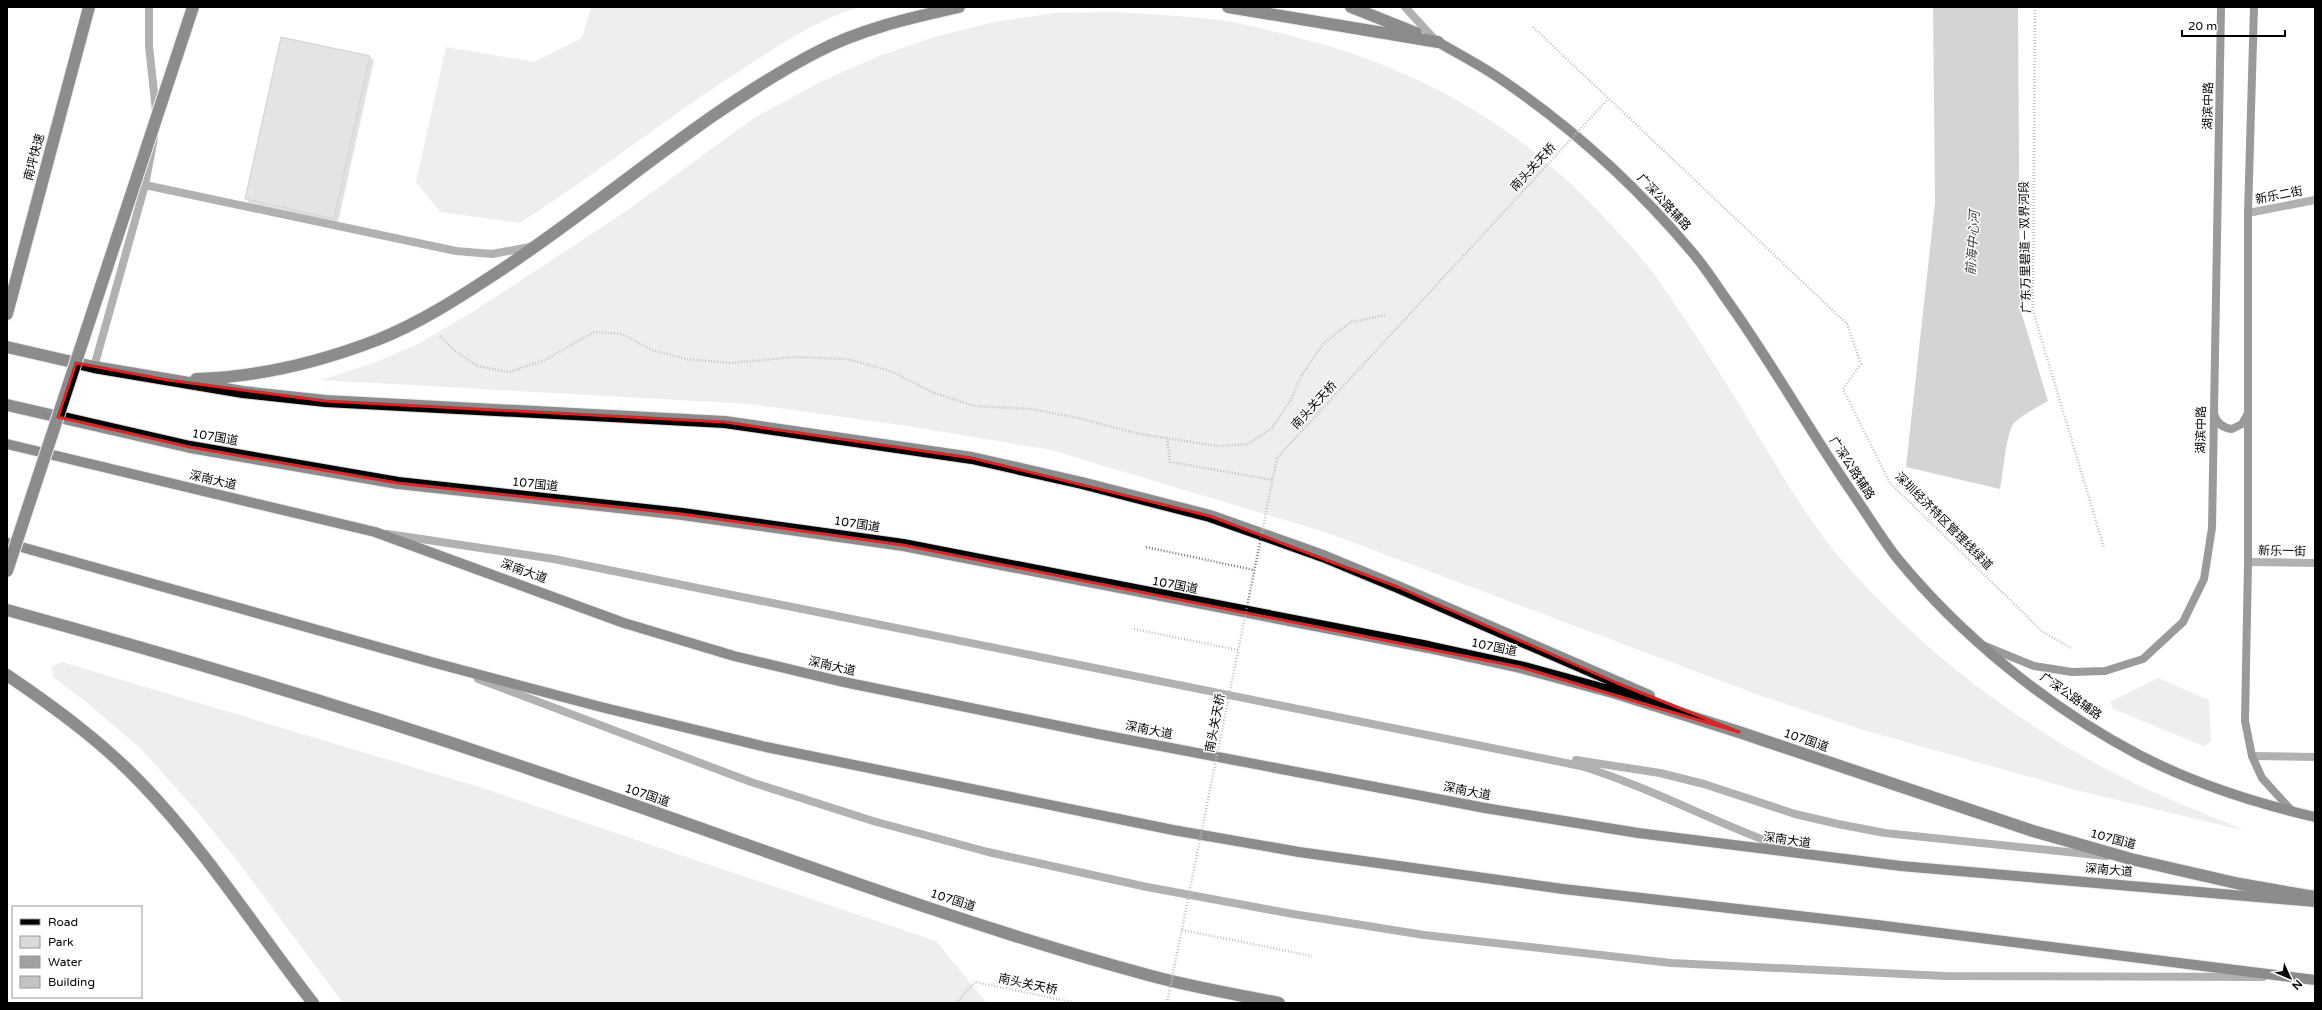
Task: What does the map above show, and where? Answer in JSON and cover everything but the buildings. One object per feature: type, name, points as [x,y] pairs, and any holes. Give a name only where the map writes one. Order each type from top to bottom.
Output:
[{"type":"highway","name":"南坪快速","points":[[7,314],[89,7]]},
{"type":"highway","points":[[7,571],[193,7]]},
{"type":"highway","points":[[168,380],[209,379],[255,374],[309,362],[378,339],[422,318],[468,292],[542,243],[687,134],[751,90],[817,52],[889,23],[959,7]]},
{"type":"highway","points":[[1228,7],[1438,42]]},
{"type":"highway","points":[[1351,7],[1438,42]]},
{"type":"highway","points":[[7,347],[94,367],[168,380],[326,401],[725,422],[979,460],[1082,483],[1217,518],[1323,556],[1398,587],[1617,683],[1739,732]]},
{"type":"highway","name":"107国道","points":[[7,405],[190,447],[398,483],[682,514],[903,545],[1428,647],[1512,666],[1616,693],[1739,732],[1954,806],[2130,859],[2240,884],[2315,897]]},
{"type":"highway","name":"107国道","points":[[7,610],[154,650],[374,718],[538,771],[832,875],[1026,939],[1150,976],[1279,1003]]},
{"type":"highway","points":[[7,675],[89,736],[141,783],[187,836],[313,1003]]},
{"type":"main road","name":"湖滨中路","points":[[1979,644],[2034,666],[2072,672],[2105,671],[2143,659],[2183,622],[2204,579],[2212,528],[2222,7]]},
{"type":"main road","points":[[2254,7],[2248,213],[2248,562],[2245,721],[2252,756],[2262,778],[2292,811]]},
{"type":"main road","name":"广深公路辅路","points":[[1438,42],[1511,86],[1567,128],[1640,194],[1694,254],[1744,324],[1848,487],[1896,556],[1944,611],[1979,644],[2065,711],[2140,755],[2205,784],[2292,811],[2315,816]]},
{"type":"main road","points":[[2214,412],[2217,422],[2226,428],[2232,429],[2238,427],[2246,420],[2248,408]]},
{"type":"main road","name":"深南大道","points":[[7,444],[375,532],[668,638],[734,656],[839,681],[1098,734],[1485,808],[1638,833],[1809,856],[2315,902]]},
{"type":"main road","points":[[7,543],[435,663],[601,707],[766,747],[1173,830],[1291,850],[1564,889],[1885,926],[2315,980]]},
{"type":"street","points":[[94,367],[145,185],[156,127],[156,103],[149,38],[149,7]]},
{"type":"street","points":[[1405,7],[1438,42]]},
{"type":"street","points":[[145,185],[474,254],[492,254],[514,251],[542,243]]},
{"type":"street","name":"新乐二街","points":[[2248,213],[2315,200]]},
{"type":"street","points":[[375,532],[554,559],[1581,766],[1618,777],[1747,835],[1809,856]]},
{"type":"street","name":"新乐一街","points":[[2248,562],[2315,563]]},
{"type":"street","points":[[435,663],[557,707],[752,782],[873,821],[996,854],[1147,887],[1293,914],[1424,935],[1679,964],[1945,976],[2113,975],[2295,978]]},
{"type":"street","points":[[1521,753],[1660,772],[1704,784],[1795,814],[1858,828],[1954,841],[2130,859]]},
{"type":"street","points":[[2252,756],[2315,757]]},
{"type":"path","name":"广东万里碧道－双界河段","points":[[2035,7],[2033,311],[2104,548]]},
{"type":"path","points":[[1533,27],[1608,99]]},
{"type":"path","name":"深圳经济特区管理线绿道","points":[[1608,99],[1847,324],[1861,364],[1843,388],[1890,483],[2042,632],[2074,649]]},
{"type":"path","name":"南头关天桥","points":[[1167,1003],[1277,458],[1608,99]]},
{"type":"path","points":[[422,318],[453,349],[476,366],[509,372],[545,360],[594,332],[622,334],[652,350],[686,359],[731,363],[794,357],[848,359],[891,371],[932,392],[974,406],[1032,409],[1078,418],[1140,434],[1218,446],[1248,444],[1272,428],[1291,400],[1301,376],[1324,343],[1351,322],[1386,315]]},
{"type":"path","points":[[1167,438],[1170,462],[1272,480]]},
{"type":"path","points":[[1146,547],[1254,570]]},
{"type":"path","points":[[1134,630],[1238,650]]},
{"type":"path","points":[[1182,930],[1312,956]]},
{"type":"path","name":"南头关天桥","points":[[956,1003],[975,982],[1077,1003]]},
{"type":"highlighted area","points":[[76,363],[168,380],[326,401],[725,422],[972,458],[1210,516],[1398,587],[1617,683],[1739,732],[1520,667],[903,545],[682,514],[398,483],[190,447],[58,417]]},
{"type":"green space","points":[[591,7],[861,7],[846,11],[817,24],[776,48],[720,84],[520,223],[440,212],[416,182],[446,47],[534,62],[582,38]]},
{"type":"green space","points":[[1111,12],[1184,16],[1228,21],[1292,36],[1337,49],[1420,81],[1459,101],[1496,124],[1566,179],[1622,236],[1644,261],[1696,335],[1788,484],[1822,535],[1847,566],[1901,621],[1959,672],[2020,717],[2053,738],[2105,769],[2164,797],[2246,831],[2076,790],[1867,731],[1759,695],[1328,533],[1051,450],[908,426],[750,404],[321,380],[376,362],[418,344],[474,311],[625,212],[754,118],[820,82],[879,56],[934,37],[994,22],[1054,13]]},
{"type":"green space","points":[[62,662],[476,786],[936,941],[987,1003],[343,1003],[236,859],[194,808],[142,750],[90,705],[53,677],[51,667]]},
{"type":"green space","points":[[2158,678],[2209,700],[2211,741],[2204,746],[2113,709],[2110,702]]},
{"type":"water","name":"前海中心河","points":[[1933,7],[2018,7],[2020,308],[2048,401],[2030,411],[2014,423],[2011,428],[2000,489],[1906,467],[1935,203]]}]
